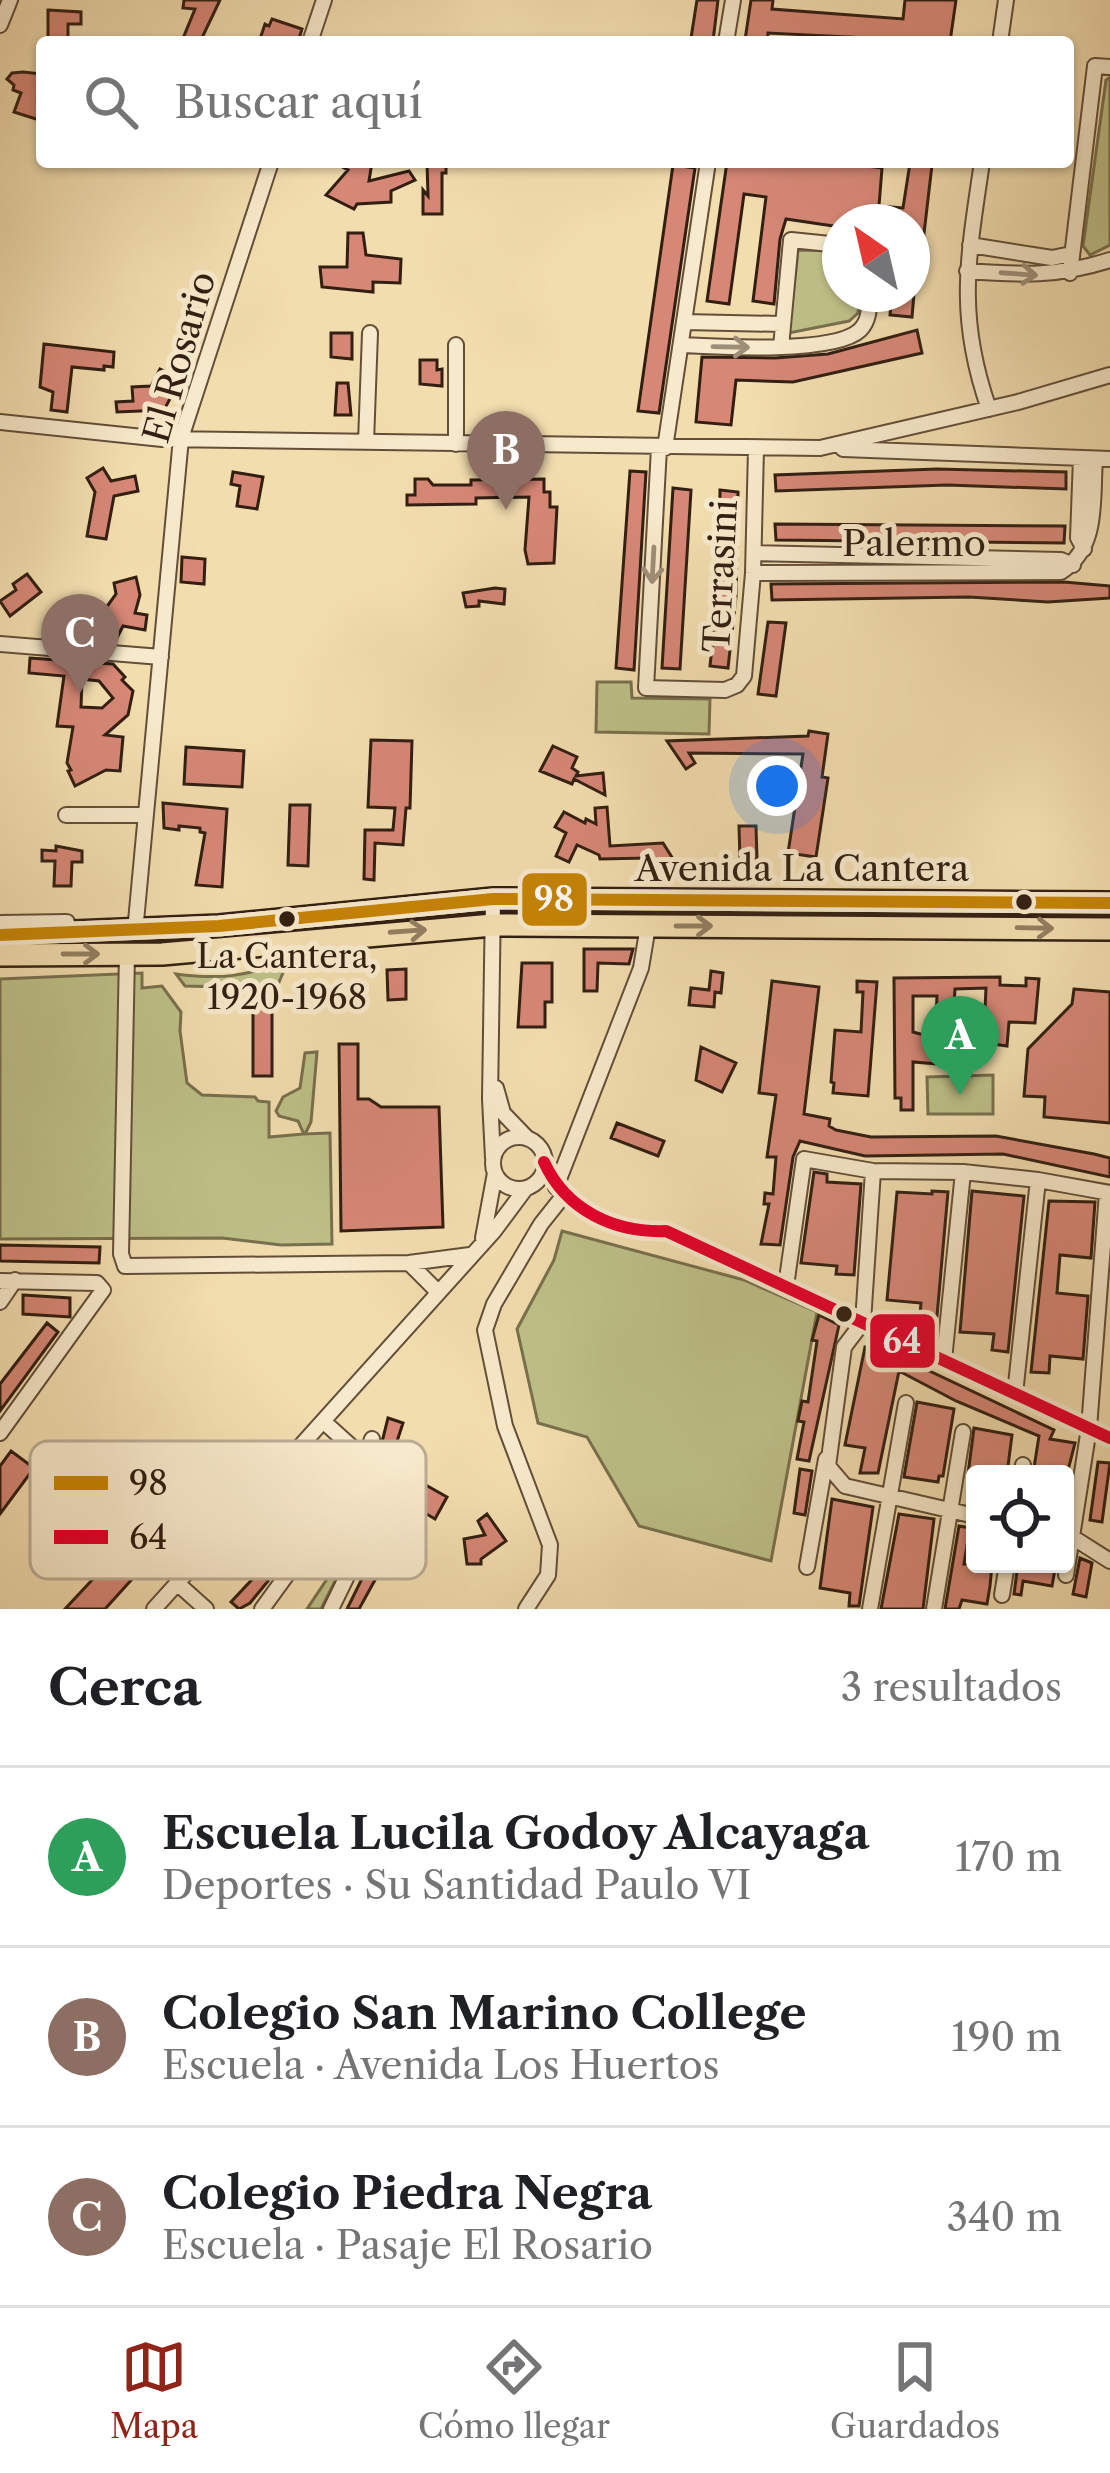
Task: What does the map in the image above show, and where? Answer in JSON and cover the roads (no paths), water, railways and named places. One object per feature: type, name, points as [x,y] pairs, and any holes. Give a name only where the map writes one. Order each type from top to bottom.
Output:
[{"type":"highway","name":"Avenida La Cantera","points":[[0,934],[135,932],[493,899],[1110,903]]},
{"type":"highway","name":"Avenida La Cantera","points":[[0,955],[162,953],[493,925],[1110,929]]},
{"type":"highway","points":[[135,932],[162,953]]},
{"type":"street","points":[[0,26],[10,0]]},
{"type":"street","points":[[312,36],[324,0]]},
{"type":"street","points":[[727,36],[733,0]]},
{"type":"street","points":[[1001,36],[1006,0]]},
{"type":"street","points":[[1070,273],[1095,66],[1110,67]]},
{"type":"street","name":"El Rosario","points":[[135,932],[181,438],[269,168]]},
{"type":"street","points":[[662,448],[707,168]]},
{"type":"street","points":[[981,168],[967,271],[968,330],[989,409]]},
{"type":"street","points":[[781,347],[791,240],[822,243]]},
{"type":"street","points":[[970,245],[1052,258],[1071,254]]},
{"type":"street","points":[[967,271],[1045,276],[1110,260]]},
{"type":"street","points":[[681,345],[781,347],[853,335],[868,320],[868,312]]},
{"type":"street","points":[[684,322],[782,324]]},
{"type":"street","points":[[366,442],[370,333]]},
{"type":"street","points":[[455,345],[456,444]]},
{"type":"street","points":[[820,448],[1110,375]]},
{"type":"street","points":[[0,422],[181,438],[820,448],[1095,459],[1078,538],[1084,549],[1073,565]]},
{"type":"street","name":"Terrasini","points":[[662,448],[646,688],[724,690],[737,685],[746,670],[756,448]]},
{"type":"street","name":"Palermo","points":[[754,553],[1061,560],[1073,565]]},
{"type":"street","name":"Palermo","points":[[753,573],[1061,572],[1073,565]]},
{"type":"street","points":[[0,644],[161,657]]},
{"type":"street","points":[[66,815],[146,815]]},
{"type":"street","points":[[475,1251],[489,1215],[494,1166],[490,1099],[493,899]]},
{"type":"street","name":"Avenida La Cantera","points":[[0,923],[76,922],[135,932]]},
{"type":"street","points":[[526,1609],[548,1575],[550,1546],[505,1426],[485,1330],[494,1304],[560,1191],[641,968],[648,926]]},
{"type":"street","points":[[127,954],[121,1254],[129,1267]]},
{"type":"street","points":[[493,1072],[503,1113],[540,1149],[560,1191]]},
{"type":"street","points":[[494,1166],[503,1143],[529,1140]]},
{"type":"street","points":[[787,1286],[804,1159],[873,1171],[963,1172],[1038,1180],[1108,1193],[1104,1325],[1074,1512]]},
{"type":"street","points":[[305,1441],[475,1251],[530,1186],[544,1162]]},
{"type":"street","points":[[494,1166],[504,1184],[560,1191],[626,1230],[666,1232],[1110,1438]]},
{"type":"street","points":[[807,1567],[844,1347],[863,1322],[873,1171]]},
{"type":"street","points":[[944,1360],[963,1172]]},
{"type":"street","points":[[1016,1394],[1038,1180]]},
{"type":"street","points":[[0,1433],[101,1289],[129,1267],[409,1263],[475,1251]]},
{"type":"street","points":[[409,1263],[438,1292]]},
{"type":"street","points":[[0,1302],[8,1281],[101,1289]]},
{"type":"street","points":[[870,1609],[906,1403]]},
{"type":"street","points":[[323,1421],[345,1441]]},
{"type":"street","points":[[934,1609],[963,1432]]},
{"type":"street","points":[[826,1459],[845,1486],[966,1514]]},
{"type":"street","points":[[1074,1538],[1110,1561]]},
{"type":"street","points":[[1002,1595],[1006,1573]]},
{"type":"street","points":[[154,1609],[181,1579]]},
{"type":"street","points":[[262,1609],[284,1579]]},
{"type":"street","points":[[331,1609],[346,1579]]},
{"type":"street","points":[[177,1583],[206,1609]]},
{"type":"place","name":"Colegio San Marino College","points":[[506,510]]},
{"type":"place","name":"Colegio Piedra Negra","points":[[80,693]]},
{"type":"place","name":"La Cantera, 1920-1968","points":[[287,919]]},
{"type":"place","name":"Escuela Lucila Godoy Alcayaga","points":[[960,1095]]}]
